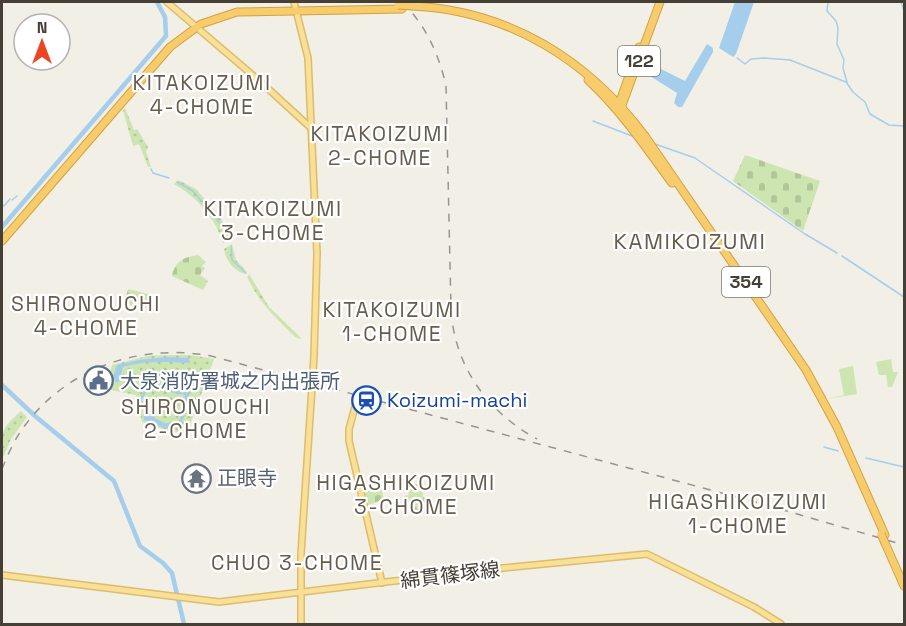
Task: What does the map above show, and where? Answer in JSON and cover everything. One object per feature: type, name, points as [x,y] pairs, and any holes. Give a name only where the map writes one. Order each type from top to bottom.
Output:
[{"type":"highway","name":"122","points":[[620,107],[658,2]]},
{"type":"highway","name":"354","points":[[2,239],[170,47],[194,26],[212,19],[237,12],[295,6],[415,7],[483,22],[530,40],[575,69],[620,107],[807,377],[883,534],[904,586]]},
{"type":"highway","name":"354","points":[[887,543],[904,577]]},
{"type":"main road","points":[[166,2],[312,129]]},
{"type":"main road","points":[[295,6],[308,58],[317,266],[314,356],[301,554],[301,624]]},
{"type":"main road","points":[[355,407],[349,429],[349,441],[382,583]]},
{"type":"main road","name":"綿貫篠塚線","points":[[2,575],[219,602],[647,554],[754,607],[782,624]]},
{"type":"green space","points":[[125,108],[134,130],[137,129],[148,147],[146,151],[151,167],[148,167],[139,144],[133,146],[123,110]]},
{"type":"green space","points":[[745,155],[820,181],[803,231],[733,181]]},
{"type":"green space","points":[[178,180],[196,189],[221,218],[231,240],[223,243],[204,209],[174,184]]},
{"type":"green space","points":[[232,244],[236,260],[246,271],[245,274],[234,268],[227,258],[224,249]]},
{"type":"green space","points":[[198,255],[206,262],[202,266],[205,268],[200,275],[208,281],[203,290],[172,276],[175,267],[181,261]]},
{"type":"green space","points":[[249,274],[269,307],[300,339],[295,337],[263,303],[247,277]]},
{"type":"green space","points":[[128,289],[152,295],[150,308],[124,304]]},
{"type":"green space","points":[[190,355],[214,359],[187,433],[165,430],[142,422],[136,395],[106,389],[112,365],[147,356]]},
{"type":"green space","points":[[891,359],[893,372],[898,372],[892,387],[888,387],[886,375],[879,375],[876,362]]},
{"type":"green space","points":[[853,366],[857,394],[827,399],[844,395],[839,369]]},
{"type":"green space","points":[[21,411],[27,417],[11,439],[2,460],[3,432]]},
{"type":"green space","points":[[422,484],[423,497],[427,499],[428,518],[424,512],[416,512],[404,496],[409,495],[407,485]]},
{"type":"green space","points":[[381,488],[384,499],[366,506],[363,492]]},
{"type":"water","points":[[735,2],[754,2],[733,57],[719,48]]},
{"type":"water","points":[[707,44],[713,48],[713,52],[682,107],[678,107],[674,103],[677,93],[650,76],[657,67],[685,81]]},
{"type":"water","points":[[167,357],[189,358],[190,363],[140,363],[123,367],[119,382],[112,380],[117,365]]},
{"type":"water","points":[[147,386],[187,391],[189,394],[186,413],[179,427],[164,428],[144,420],[144,411],[139,400]],"holes":[[[155,389],[185,395],[183,413],[177,423],[165,423],[150,416],[149,408],[144,407],[142,399],[146,393]]]},
{"type":"waterway","points":[[2,227],[166,36],[165,17],[157,2]]},
{"type":"waterway","points":[[828,2],[827,11],[836,21],[838,28],[837,44],[844,60],[843,68],[847,82]]},
{"type":"waterway","points":[[901,2],[904,11]]},
{"type":"waterway","points":[[737,58],[745,64],[751,59],[790,60],[846,82],[853,92],[865,102],[870,114],[889,125],[904,126]]},
{"type":"waterway","points":[[593,121],[632,136]]},
{"type":"waterway","points":[[655,144],[695,158],[805,234],[837,253]]},
{"type":"waterway","points":[[151,169],[153,173],[169,178]]},
{"type":"waterway","points":[[177,182],[193,191],[223,227]]},
{"type":"waterway","points":[[12,200],[17,196]]},
{"type":"waterway","points":[[2,204],[4,206],[10,199]]},
{"type":"waterway","points":[[231,247],[232,260],[246,273]]},
{"type":"waterway","points":[[842,256],[904,297]]},
{"type":"waterway","points":[[2,385],[35,416],[114,481],[140,546],[163,563],[172,573],[184,624]]},
{"type":"waterway","points":[[824,447],[838,451]]},
{"type":"waterway","points":[[866,458],[904,467]]},
{"type":"railway","points":[[402,2],[418,20],[430,40],[446,86],[451,309],[459,349],[466,368],[489,401],[519,428],[537,439]]},
{"type":"railway","points":[[2,469],[15,440],[43,404],[85,374],[133,357],[159,353],[185,353],[211,356],[759,503],[904,545]]},
{"type":"place","name":"大泉消防署城之内出張所","points":[[99,381]]},
{"type":"place","name":"Koizumi-machi","points":[[366,400]]},
{"type":"place","name":"正眼寺","points":[[196,478]]},
{"type":"district","name":"KITAKOIZUMI 4-CHOME","points":[[202,95]]},
{"type":"district","name":"KITAKOIZUMI 2-CHOME","points":[[380,146]]},
{"type":"district","name":"KITAKOIZUMI 3-CHOME","points":[[273,221]]},
{"type":"district","name":"KAMIKOIZUMI","points":[[690,241]]},
{"type":"district","name":"SHIRONOUCHI 4-CHOME","points":[[86,316]]},
{"type":"district","name":"KITAKOIZUMI 1-CHOME","points":[[392,322]]},
{"type":"district","name":"SHIRONOUCHI 2-CHOME","points":[[196,419]]},
{"type":"district","name":"HIGASHIKOIZUMI 3-CHOME","points":[[406,495]]},
{"type":"district","name":"HIGASHIKOIZUMI 1-CHOME","points":[[738,514]]},
{"type":"district","name":"CHUO 3-CHOME","points":[[297,563]]}]
